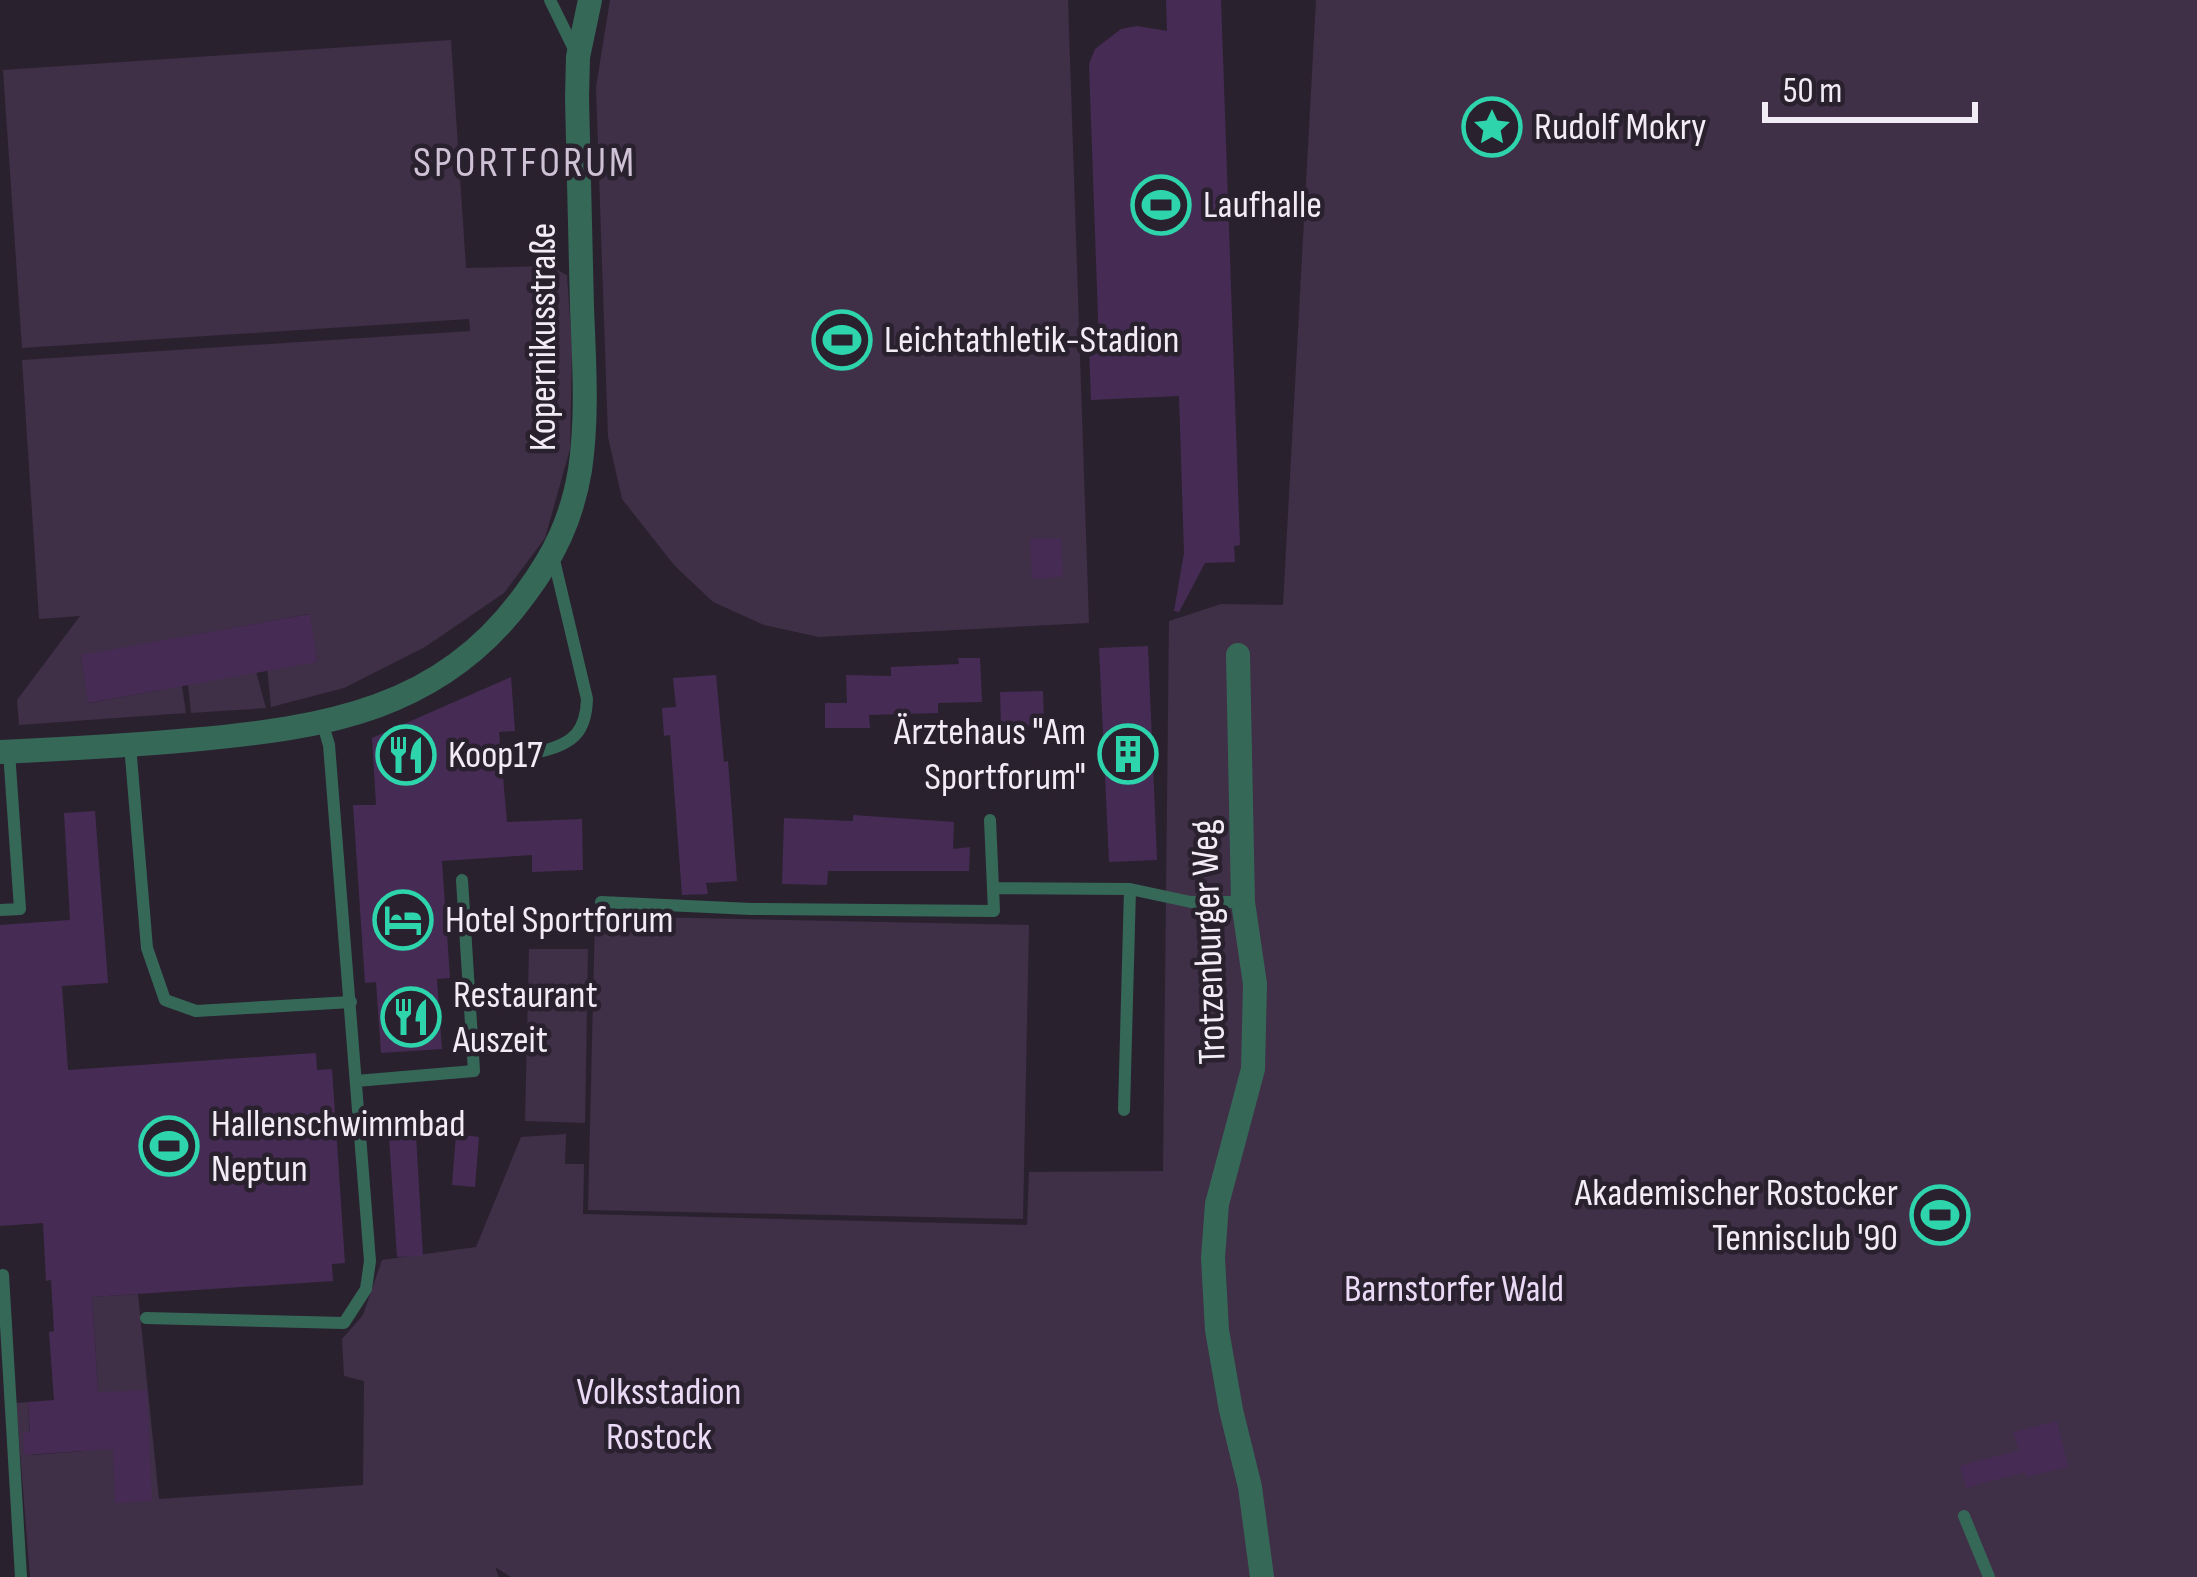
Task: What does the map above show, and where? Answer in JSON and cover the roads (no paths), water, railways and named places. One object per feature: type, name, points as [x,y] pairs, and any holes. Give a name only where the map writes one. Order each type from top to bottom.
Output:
[{"type":"street","name":"Kopernikusstraße","points":[[4,752],[130,746],[322,725],[407,696],[442,676],[506,620],[553,556],[568,522],[586,413],[578,57],[590,0]]},
{"type":"street","name":"Trotzenburger Weg","points":[[1238,655],[1243,902],[1255,984],[1253,1069],[1217,1204],[1213,1258],[1217,1330],[1250,1487],[1262,1577]]},
{"type":"lane","points":[[550,0],[578,57]]},
{"type":"lane","points":[[543,751],[568,744],[586,724],[587,699],[553,556]]},
{"type":"lane","points":[[146,1318],[344,1323],[366,1289],[370,1261],[351,1002],[328,745],[322,725]]},
{"type":"lane","points":[[130,746],[147,948],[165,1000],[196,1011],[351,1002]]},
{"type":"lane","points":[[0,910],[20,909],[4,752]]},
{"type":"lane","points":[[601,902],[994,911],[990,820]]},
{"type":"lane","points":[[356,1081],[474,1070],[462,880]]},
{"type":"lane","points":[[993,888],[1130,889],[1192,902],[1243,902]]},
{"type":"lane","points":[[1124,1110],[1130,889]]},
{"type":"lane","points":[[3,1275],[21,1577]]},
{"type":"lane","points":[[1964,1516],[1989,1577]]},
{"type":"place","name":"Rudolf Mokry","points":[[1492,127]]},
{"type":"place","name":"Laufhalle","points":[[1161,205]]},
{"type":"place","name":"Leichtathletik-Stadion","points":[[842,340]]},
{"type":"place","name":"Ärztehaus \"Am Sportforum\"","points":[[1128,754]]},
{"type":"place","name":"Koop17","points":[[406,755]]},
{"type":"place","name":"Hotel Sportforum","points":[[403,920]]},
{"type":"place","name":"Restaurant Auszeit","points":[[411,1017]]},
{"type":"place","name":"Hallenschwimmbad Neptun","points":[[169,1146]]},
{"type":"place","name":"Akademischer Rostocker Tennisclub '90","points":[[1940,1215]]},
{"type":"district","name":"SPORTFORUM","points":[[525,163]]},
{"type":"park label","name":"Barnstorfer Wald","points":[[1454,1289]]},
{"type":"park label","name":"Volksstadion Rostock","points":[[659,1414]]}]
